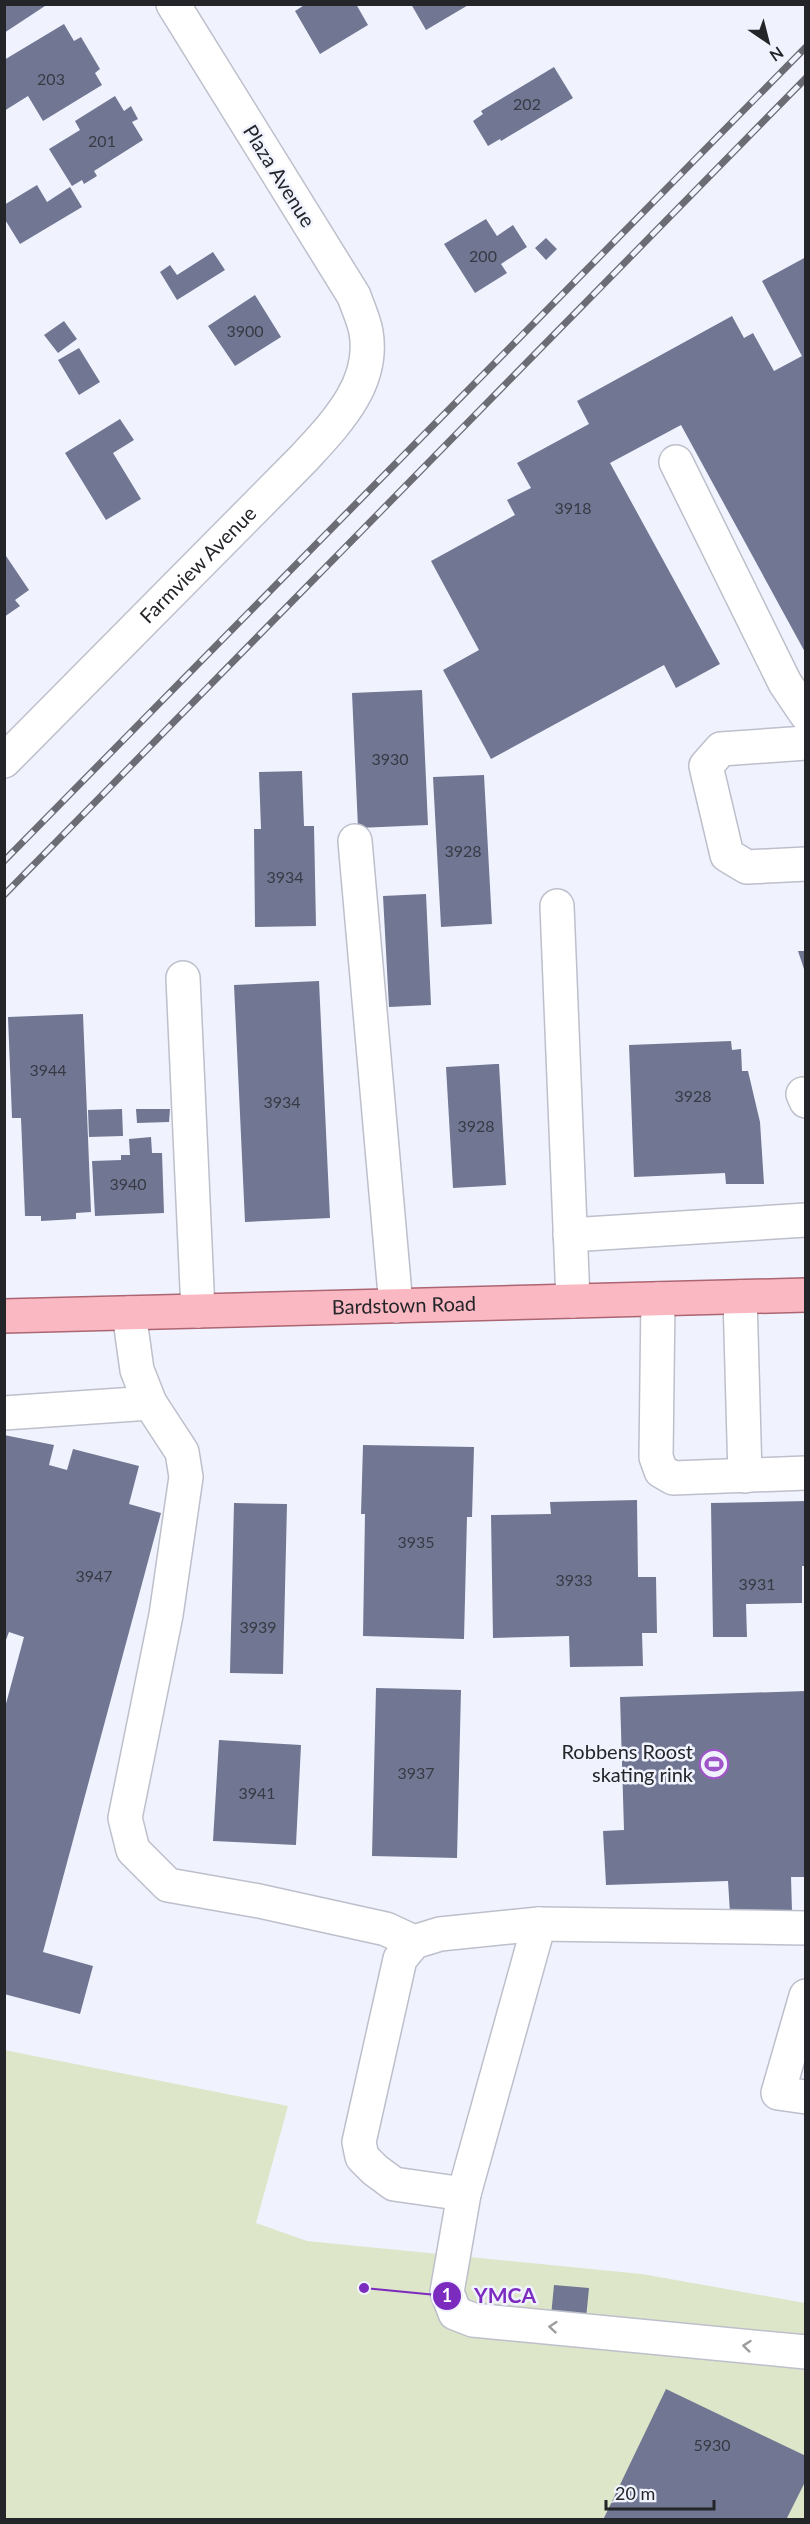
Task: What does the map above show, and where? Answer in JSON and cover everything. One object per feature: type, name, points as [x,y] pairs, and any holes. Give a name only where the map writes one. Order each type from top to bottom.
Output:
[{"type":"main road","name":"Bardstown Road","points":[[4,1316],[806,1295]]},
{"type":"street","name":"Plaza Avenue","points":[[173,4],[354,296],[366,332],[366,354]]},
{"type":"street","name":"Farmview Avenue","points":[[4,761],[304,458],[347,410],[363,376],[366,354]]},
{"type":"street","points":[[676,462],[785,683],[806,714]]},
{"type":"street","points":[[806,743],[721,749],[706,766],[727,855],[747,867],[806,864]]},
{"type":"street","points":[[355,842],[396,1306]]},
{"type":"street","points":[[557,906],[573,1301]]},
{"type":"street","points":[[183,978],[198,1311]]},
{"type":"street","points":[[570,1235],[806,1220]]},
{"type":"street","points":[[740,1297],[745,1476]]},
{"type":"street","points":[[658,1299],[656,1457],[662,1471],[673,1478],[806,1473]]},
{"type":"street","points":[[129,1313],[137,1370],[150,1403],[182,1452],[186,1477],[166,1615],[126,1818],[133,1850],[168,1886],[259,1901],[386,1929],[414,1942]]},
{"type":"street","points":[[4,1413],[150,1403]]},
{"type":"street","points":[[539,1924],[464,2194],[447,2292],[455,2313],[473,2320],[806,2352]]},
{"type":"street","points":[[464,2194],[394,2184],[362,2157],[359,2142],[400,1959],[414,1942],[440,1934],[539,1924],[806,1928]]},
{"type":"street","points":[[806,1996],[778,2093],[806,2097]]},
{"type":"green space","points":[[4,2050],[288,2106],[256,2223],[307,2241],[642,2274],[805,2303],[805,2519],[5,2519]]},
{"type":"building","points":[[4,4],[48,4],[4,33]]},
{"type":"building","points":[[306,4],[356,4],[368,25],[320,54],[295,11]]},
{"type":"building","points":[[411,4],[470,4],[426,30]]},
{"type":"building","points":[[64,24],[74,41],[81,37],[100,69],[95,73],[102,85],[43,121],[28,96],[4,111],[4,60]]},
{"type":"building","points":[[554,67],[573,98],[501,141],[500,139],[488,146],[473,121],[483,114],[481,111]]},
{"type":"building","points":[[115,96],[124,111],[131,106],[138,119],[132,122],[143,140],[94,171],[97,176],[84,184],[82,180],[72,186],[49,149],[80,130],[75,121]]},
{"type":"building","points":[[37,185],[47,202],[70,187],[82,207],[20,244],[4,218],[4,205]]},
{"type":"building","points":[[486,219],[497,236],[513,225],[527,247],[501,264],[507,273],[475,293],[444,244]]},
{"type":"building","points":[[546,238],[557,249],[546,260],[535,248]]},
{"type":"building","points":[[213,252],[225,270],[177,300],[160,272],[170,265],[177,275]]},
{"type":"building","points":[[806,257],[806,654],[681,425],[610,463],[720,664],[676,688],[664,665],[491,759],[443,670],[479,650],[431,561],[515,515],[507,500],[531,488],[517,463],[589,424],[577,401],[732,316],[744,338],[753,333],[774,371],[802,356],[762,281]]},
{"type":"building","points":[[255,295],[281,337],[235,366],[208,326]]},
{"type":"building","points":[[64,321],[77,339],[58,353],[44,335]]},
{"type":"building","points":[[79,348],[100,382],[79,395],[58,360]]},
{"type":"building","points":[[120,419],[134,440],[113,453],[141,499],[106,520],[65,453]]},
{"type":"building","points":[[4,553],[29,590],[15,600],[20,606],[4,617]]},
{"type":"building","points":[[422,690],[428,825],[358,828],[352,693]]},
{"type":"building","points":[[302,771],[304,826],[314,826],[316,926],[255,927],[254,829],[261,829],[259,772]]},
{"type":"building","points":[[484,775],[492,924],[441,927],[433,777]]},
{"type":"building","points":[[426,894],[431,1005],[389,1007],[383,896]]},
{"type":"building","points":[[798,951],[806,951],[806,972],[805,972]]},
{"type":"building","points":[[319,981],[330,1218],[245,1222],[234,985]]},
{"type":"building","points":[[83,1014],[91,1212],[76,1213],[76,1219],[41,1221],[41,1216],[25,1216],[21,1118],[12,1118],[8,1017]]},
{"type":"building","points":[[731,1041],[732,1050],[741,1049],[742,1071],[748,1071],[760,1122],[764,1184],[726,1184],[725,1173],[634,1177],[629,1045]]},
{"type":"building","points":[[499,1064],[506,1185],[453,1188],[446,1067]]},
{"type":"building","points":[[122,1109],[123,1136],[89,1137],[88,1110]]},
{"type":"building","points":[[136,1109],[170,1109],[169,1122],[137,1123]]},
{"type":"building","points":[[151,1137],[152,1153],[162,1153],[164,1213],[95,1216],[92,1161],[121,1160],[121,1155],[130,1155],[129,1139]]},
{"type":"building","points":[[4,1435],[54,1445],[49,1465],[67,1470],[73,1449],[139,1466],[129,1504],[161,1513],[43,1952],[93,1966],[80,2014],[4,1994],[4,1711],[24,1637],[9,1632],[4,1645]]},
{"type":"building","points":[[363,1445],[474,1447],[472,1517],[467,1517],[464,1639],[363,1636],[365,1514],[361,1514]]},
{"type":"building","points":[[637,1500],[638,1577],[656,1577],[657,1633],[642,1633],[643,1666],[570,1667],[569,1636],[493,1638],[491,1515],[551,1514],[550,1502]]},
{"type":"building","points":[[806,1501],[806,1566],[802,1566],[802,1603],[746,1604],[747,1637],[713,1637],[711,1503]]},
{"type":"building","points":[[234,1503],[287,1504],[283,1674],[230,1673]]},
{"type":"building","points":[[376,1688],[461,1690],[457,1858],[372,1856]]},
{"type":"building","name":"Robbens Roost skating rink","points":[[806,1691],[806,1877],[791,1877],[792,1911],[730,1913],[728,1881],[606,1885],[603,1831],[624,1830],[620,1697]]},
{"type":"building","points":[[219,1740],[301,1745],[296,1845],[213,1841]]},
{"type":"building","points":[[554,2285],[589,2288],[586,2319],[551,2316]]},
{"type":"building","points":[[666,2389],[806,2456],[806,2480],[786,2520],[603,2520]]},
{"type":"railway","points":[[4,861],[806,47]]},
{"type":"railway","points":[[4,895],[806,78]]},
{"type":"place","name":"Robbens Roost skating rink","points":[[714,1764]]},
{"type":"place","name":"YMCA","points":[[364,2288]]}]
